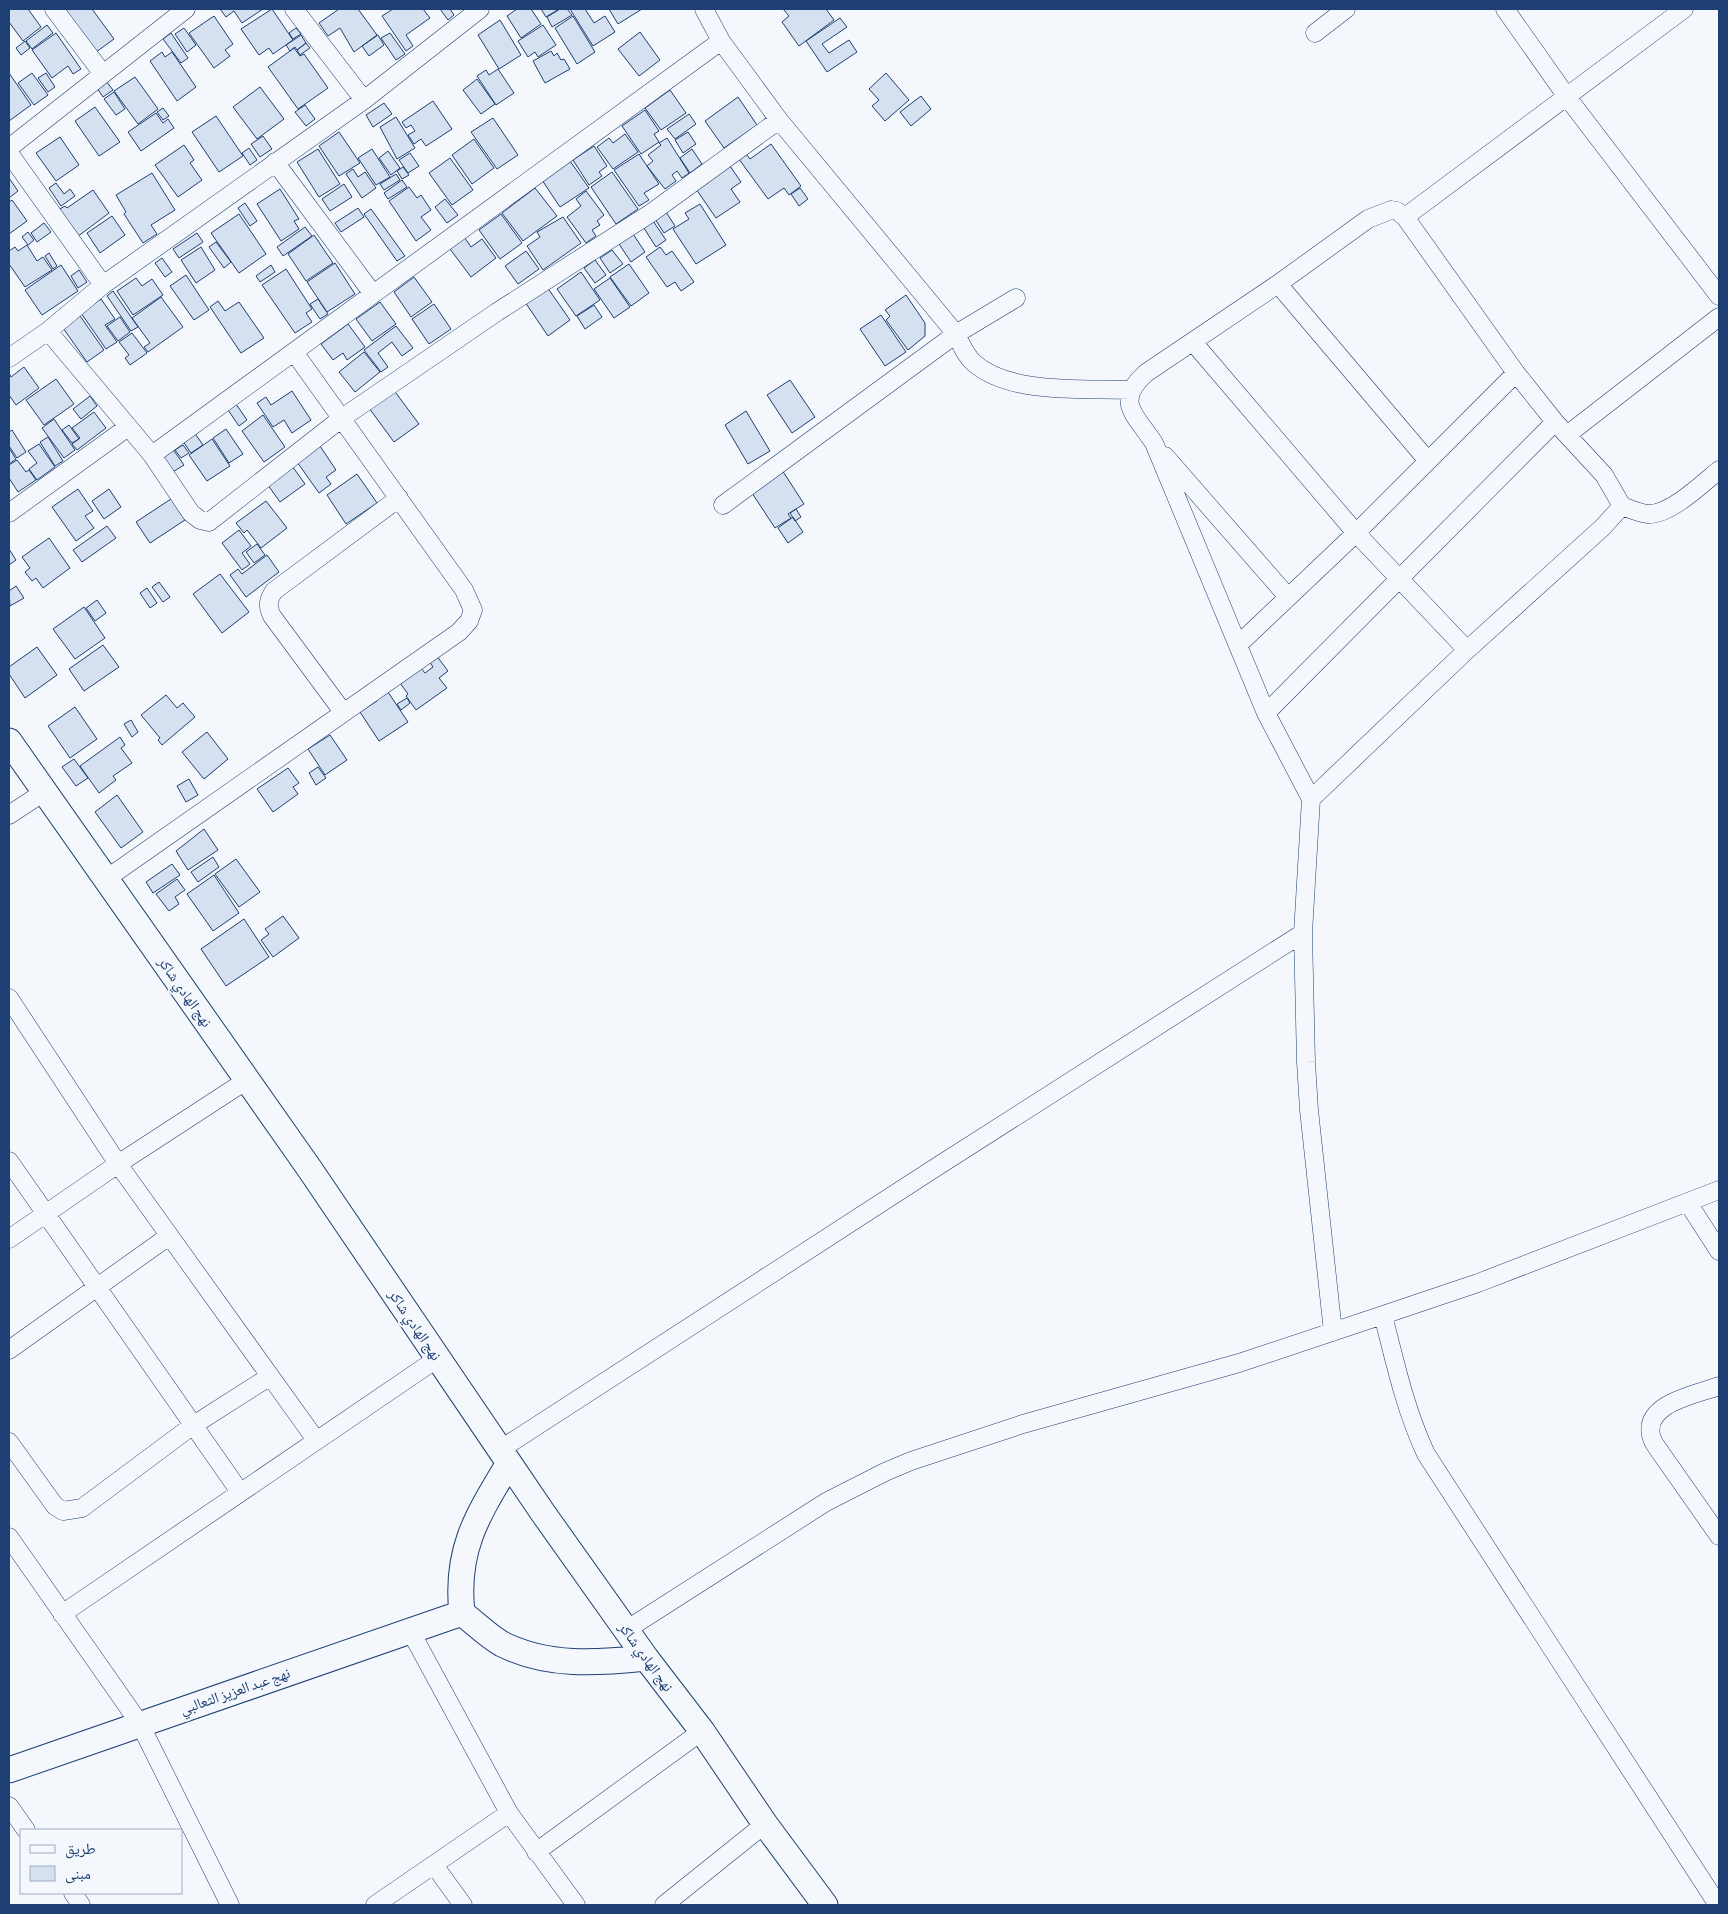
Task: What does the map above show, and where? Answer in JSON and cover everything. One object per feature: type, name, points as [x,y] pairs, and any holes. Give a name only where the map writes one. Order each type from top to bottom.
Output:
[{"type":"street","points":[[54,9],[103,74]]},
{"type":"street","points":[[9,148],[186,9]]},
{"type":"street","points":[[294,9],[364,100]]},
{"type":"street","points":[[9,358],[48,331],[103,284],[364,100],[480,9]]},
{"type":"street","points":[[704,9],[721,41],[779,120],[956,334],[972,362],[1008,381],[1023,384],[1131,390]]},
{"type":"street","points":[[1315,34],[1346,9]]},
{"type":"street","points":[[1505,9],[1567,97],[1719,296]]},
{"type":"street","points":[[1405,217],[1684,9]]},
{"type":"street","points":[[152,455],[721,41]]},
{"type":"street","points":[[48,331],[152,455],[191,513],[200,520],[209,522],[342,418],[497,312],[651,212],[779,120]]},
{"type":"street","points":[[9,153],[103,284]]},
{"type":"street","points":[[276,162],[373,294]]},
{"type":"street","points":[[1288,597],[1154,443],[1130,406],[1128,399],[1131,390],[1146,373],[1278,284],[1368,219],[1381,212],[1397,211],[1405,217],[1516,373],[1561,428],[1604,475],[1622,506],[1642,513],[1662,511],[1719,470]]},
{"type":"street","points":[[1278,284],[1428,461]]},
{"type":"street","points":[[723,505],[956,334],[1016,298]]},
{"type":"street","points":[[1266,712],[1399,578],[1561,428],[1719,317]]},
{"type":"street","points":[[1193,342],[1356,533],[1467,650]]},
{"type":"street","points":[[106,879],[459,632],[469,620],[474,610],[464,590],[294,352]]},
{"type":"street","points":[[1238,644],[1356,533],[1516,373]]},
{"type":"street","points":[[9,514],[128,426]]},
{"type":"street","points":[[1154,443],[1266,712],[1311,799],[1304,933],[1309,1110],[1333,1332]]},
{"type":"street","points":[[343,712],[272,616],[269,609],[269,599],[274,591],[399,498]]},
{"type":"street","points":[[1311,799],[1467,650],[1603,527],[1622,506]]},
{"type":"street","name":"نهج الهادي شاكر","points":[[9,741],[247,1080],[626,1630],[702,1731],[765,1824],[824,1905]]},
{"type":"street","points":[[9,815],[44,792]]},
{"type":"street","points":[[646,1658],[576,1663],[535,1656],[501,1644],[462,1614],[459,1585],[461,1565],[470,1538],[505,1456],[938,1166],[1304,933]]},
{"type":"street","points":[[9,998],[118,1164],[316,1440]]},
{"type":"street","points":[[9,1239],[118,1164],[247,1080]]},
{"type":"street","points":[[9,1161],[192,1426],[240,1492]]},
{"type":"street","points":[[626,1630],[826,1502],[885,1472],[1023,1424],[1239,1363],[1478,1283],[1688,1204],[1719,1190]]},
{"type":"street","points":[[1688,1204],[1719,1251]]},
{"type":"street","points":[[9,1350],[170,1236]]},
{"type":"street","points":[[1383,1315],[1406,1404],[1426,1454],[1718,1905]]},
{"type":"street","points":[[62,1614],[438,1358]]},
{"type":"street","points":[[9,1442],[55,1506],[62,1511],[71,1511],[82,1508],[192,1426],[270,1376]]},
{"type":"street","points":[[1719,1386],[1666,1405],[1657,1412],[1651,1422],[1651,1434],[1658,1449],[1719,1536]]},
{"type":"street","points":[[9,1537],[140,1724],[230,1905]]},
{"type":"street","name":"نهج عبد العزيز الثعالبي","points":[[9,1770],[462,1614]]},
{"type":"street","points":[[411,1632],[509,1813],[576,1905]]},
{"type":"street","points":[[536,1852],[702,1731]]},
{"type":"street","points":[[9,1806],[25,1829]]},
{"type":"street","points":[[375,1905],[509,1813]]},
{"type":"street","points":[[664,1905],[765,1824]]},
{"type":"street","points":[[434,1865],[463,1905]]},
{"type":"street","points":[[74,1894],[81,1905]]},
{"type":"building","points":[[28,9],[41,27],[23,41],[9,22],[9,10]]},
{"type":"building","points":[[61,9],[92,9],[114,39],[92,55]]},
{"type":"building","points":[[220,9],[263,9],[242,23],[234,11],[226,17]]},
{"type":"building","points":[[272,9],[293,40],[273,54],[269,48],[259,55],[241,29]]},
{"type":"building","points":[[339,9],[358,9],[377,35],[354,52],[340,28],[328,36],[319,23]]},
{"type":"building","points":[[393,9],[423,9],[430,18],[406,35],[413,46],[406,51],[382,16]]},
{"type":"building","points":[[440,9],[450,9],[454,15],[448,20]]},
{"type":"building","points":[[517,9],[531,9],[541,24],[521,38],[507,16]]},
{"type":"building","points":[[541,9],[559,9],[546,17]]},
{"type":"building","points":[[560,9],[567,9],[572,15],[552,27],[547,17]]},
{"type":"building","points":[[570,9],[585,9],[594,23],[605,16],[615,32],[593,46]]},
{"type":"building","points":[[609,9],[642,9],[618,24]]},
{"type":"building","points":[[783,9],[826,9],[834,20],[799,46],[782,22],[789,16]]},
{"type":"building","points":[[214,16],[233,44],[225,50],[230,56],[214,68],[189,33]]},
{"type":"building","points":[[573,16],[595,52],[577,64],[555,28]]},
{"type":"building","points":[[840,18],[847,27],[822,44],[829,53],[849,40],[857,52],[827,72],[806,41]]},
{"type":"building","points":[[500,20],[521,55],[499,69],[478,35]]},
{"type":"building","points":[[47,25],[53,33],[32,49],[26,41]]},
{"type":"building","points":[[543,25],[556,45],[538,57],[535,52],[528,57],[518,41]]},
{"type":"building","points":[[184,28],[196,45],[187,52],[175,34]]},
{"type":"building","points":[[296,28],[301,34],[293,39],[289,33]]},
{"type":"building","points":[[640,32],[660,60],[639,76],[618,49]]},
{"type":"building","points":[[56,33],[81,69],[73,74],[68,66],[52,78],[32,50]]},
{"type":"building","points":[[171,33],[188,58],[181,63],[163,39]]},
{"type":"building","points":[[390,33],[405,54],[396,60],[381,38]]},
{"type":"building","points":[[301,35],[306,43],[297,50],[295,47],[290,51],[286,45]]},
{"type":"building","points":[[378,35],[384,45],[369,56],[362,46]]},
{"type":"building","points":[[25,41],[30,48],[21,55],[16,48]]},
{"type":"building","points":[[306,43],[310,48],[300,55],[297,50]]},
{"type":"building","points":[[294,48],[300,56],[304,54],[328,88],[298,109],[268,67]]},
{"type":"building","points":[[551,51],[554,56],[557,53],[561,60],[564,59],[570,69],[545,83],[533,61]]},
{"type":"building","points":[[162,52],[165,57],[172,52],[196,87],[177,101],[150,61]]},
{"type":"building","points":[[498,69],[514,93],[496,105],[477,76],[486,70],[489,75]]},
{"type":"building","points":[[9,73],[31,105],[9,121]]},
{"type":"building","points":[[32,73],[48,95],[34,105],[18,83]]},
{"type":"building","points":[[46,73],[55,87],[48,92],[38,78]]},
{"type":"building","points":[[886,73],[909,100],[885,121],[872,106],[879,100],[869,89]]},
{"type":"building","points":[[135,77],[158,109],[138,124],[114,91]]},
{"type":"building","points":[[477,79],[495,104],[481,114],[463,90]]},
{"type":"building","points":[[106,81],[113,90],[103,97],[97,88]]},
{"type":"building","points":[[260,87],[284,119],[257,139],[233,107]]},
{"type":"building","points":[[670,90],[686,113],[661,130],[645,108]]},
{"type":"building","points":[[114,92],[125,109],[116,115],[104,99]]},
{"type":"building","points":[[921,96],[931,109],[911,126],[900,112]]},
{"type":"building","points":[[738,97],[757,125],[724,148],[705,121]]},
{"type":"building","points":[[433,101],[452,129],[426,146],[421,139],[414,144],[408,135],[415,131],[411,125],[406,128],[402,122]]},
{"type":"building","points":[[384,103],[392,114],[373,127],[366,115]]},
{"type":"building","points":[[305,105],[315,119],[306,126],[295,112]]},
{"type":"building","points":[[95,107],[120,142],[99,156],[75,121]]},
{"type":"building","points":[[163,108],[169,116],[163,120],[157,112]]},
{"type":"building","points":[[645,110],[659,131],[654,134],[659,142],[641,154],[622,126]]},
{"type":"building","points":[[156,113],[163,123],[168,119],[174,128],[141,151],[128,132]]},
{"type":"building","points":[[689,114],[696,124],[675,139],[667,129]]},
{"type":"building","points":[[216,116],[243,156],[219,172],[192,132]]},
{"type":"building","points":[[396,117],[415,148],[397,159],[380,127]]},
{"type":"building","points":[[493,118],[518,155],[497,169],[471,132]]},
{"type":"building","points":[[339,132],[360,163],[339,176],[319,146]]},
{"type":"building","points":[[688,132],[696,144],[683,153],[675,140]]},
{"type":"building","points":[[625,134],[638,152],[613,169],[597,147],[609,138],[613,143]]},
{"type":"building","points":[[263,136],[272,149],[260,157],[251,144]]},
{"type":"building","points":[[60,137],[79,165],[56,181],[36,153]]},
{"type":"building","points":[[667,138],[689,173],[682,178],[677,171],[672,175],[676,181],[665,189],[647,166],[653,161],[648,155],[661,145],[659,143]]},
{"type":"building","points":[[474,139],[494,168],[472,184],[452,155]]},
{"type":"building","points":[[771,144],[801,186],[789,195],[784,188],[768,199],[736,155],[743,150],[750,159]]},
{"type":"building","points":[[184,145],[194,160],[190,163],[202,180],[178,197],[155,165]]},
{"type":"building","points":[[594,146],[607,166],[599,172],[602,176],[589,185],[573,160]]},
{"type":"building","points":[[249,148],[257,160],[250,165],[242,153]]},
{"type":"building","points":[[318,149],[340,184],[319,197],[297,162]]},
{"type":"building","points":[[372,149],[390,177],[376,185],[358,158]]},
{"type":"building","points":[[692,149],[702,164],[690,173],[680,158]]},
{"type":"building","points":[[388,151],[400,168],[391,175],[379,158]]},
{"type":"building","points":[[410,153],[419,166],[408,173],[399,160]]},
{"type":"building","points":[[639,154],[659,184],[644,193],[649,200],[639,206],[614,170]]},
{"type":"building","points":[[450,158],[473,190],[452,205],[429,173]]},
{"type":"building","points":[[570,161],[589,188],[560,207],[542,180]]},
{"type":"building","points":[[730,166],[741,182],[731,189],[740,202],[716,218],[696,189]]},
{"type":"building","points":[[403,167],[409,175],[402,179],[397,171]]},
{"type":"building","points":[[353,169],[358,177],[365,172],[376,188],[362,198],[346,174]]},
{"type":"building","points":[[612,172],[638,209],[616,224],[591,187]]},
{"type":"building","points":[[152,173],[175,210],[151,225],[157,234],[143,243],[124,214],[126,212],[116,195]]},
{"type":"building","points":[[396,174],[400,180],[384,190],[380,184]]},
{"type":"building","points":[[9,178],[18,191],[9,198]]},
{"type":"building","points":[[402,180],[407,187],[388,199],[384,193]]},
{"type":"building","points":[[56,183],[64,194],[70,189],[75,196],[61,206],[49,188]]},
{"type":"building","points":[[344,184],[352,197],[330,211],[322,199]]},
{"type":"building","points":[[409,187],[417,198],[421,195],[431,210],[421,217],[431,230],[416,241],[389,201]]},
{"type":"building","points":[[535,188],[557,216],[523,241],[502,213]]},
{"type":"building","points":[[800,188],[808,199],[799,206],[791,194]]},
{"type":"building","points":[[280,189],[299,219],[294,221],[299,229],[281,241],[257,204]]},
{"type":"building","points":[[93,190],[109,213],[77,237],[58,210],[65,206],[67,208]]},
{"type":"building","points":[[586,191],[604,215],[597,221],[600,225],[592,230],[596,236],[586,243],[567,217],[581,206],[576,199]]},
{"type":"building","points":[[445,199],[458,215],[447,223],[435,207]]},
{"type":"building","points":[[12,200],[27,221],[9,234],[9,202]]},
{"type":"building","points":[[245,203],[257,221],[250,226],[238,208]]},
{"type":"building","points":[[700,204],[726,245],[696,264],[673,229],[689,219],[685,213]]},
{"type":"building","points":[[358,208],[364,217],[341,232],[335,223]]},
{"type":"building","points":[[371,209],[405,256],[397,261],[364,214]]},
{"type":"building","points":[[666,212],[675,226],[664,233],[655,219]]},
{"type":"building","points":[[239,214],[266,254],[239,273],[211,233]]},
{"type":"building","points":[[501,214],[522,243],[500,259],[479,230]]},
{"type":"building","points":[[112,216],[125,235],[100,253],[87,233]]},
{"type":"building","points":[[563,217],[581,243],[543,270],[527,246],[540,237],[537,232]]},
{"type":"building","points":[[651,218],[666,240],[656,247],[642,225]]},
{"type":"building","points":[[44,223],[51,232],[37,242],[31,233]]},
{"type":"building","points":[[305,227],[312,236],[283,256],[277,247]]},
{"type":"building","points":[[28,232],[34,240],[28,245],[22,237]]},
{"type":"building","points":[[197,233],[203,242],[179,258],[173,249]]},
{"type":"building","points":[[633,234],[645,252],[631,262],[619,244]]},
{"type":"building","points":[[314,235],[333,263],[306,281],[288,254]]},
{"type":"building","points":[[465,238],[471,247],[482,239],[496,258],[471,277],[450,249]]},
{"type":"building","points":[[216,242],[231,262],[224,268],[209,247]]},
{"type":"building","points":[[27,245],[37,261],[43,257],[52,270],[25,287],[9,264],[9,251],[15,247],[18,251]]},
{"type":"building","points":[[201,247],[215,270],[196,283],[181,260]]},
{"type":"building","points":[[660,247],[666,255],[672,251],[694,282],[681,291],[675,282],[667,287],[646,257]]},
{"type":"building","points":[[612,250],[623,264],[610,273],[600,258]]},
{"type":"building","points":[[526,251],[539,269],[518,284],[505,266]]},
{"type":"building","points":[[49,253],[57,266],[53,269],[45,256]]},
{"type":"building","points":[[162,258],[172,272],[165,277],[155,263]]},
{"type":"building","points":[[595,260],[606,275],[595,283],[584,268]]},
{"type":"building","points":[[335,263],[355,294],[327,312],[307,282]]},
{"type":"building","points":[[629,264],[649,293],[631,306],[610,277]]},
{"type":"building","points":[[61,265],[78,291],[42,315],[25,290]]},
{"type":"building","points":[[271,265],[275,272],[260,282],[256,276]]},
{"type":"building","points":[[286,269],[312,309],[306,313],[312,322],[295,333],[262,285]]},
{"type":"building","points":[[79,270],[87,282],[78,288],[71,276]]},
{"type":"building","points":[[581,272],[600,300],[576,316],[557,289]]},
{"type":"building","points":[[186,275],[209,310],[194,320],[170,286]]},
{"type":"building","points":[[414,277],[432,302],[411,317],[394,292]]},
{"type":"building","points":[[136,278],[142,286],[152,279],[163,295],[133,315],[117,291]]},
{"type":"building","points":[[610,278],[630,307],[614,318],[594,289]]},
{"type":"building","points":[[547,287],[570,320],[548,336],[525,302]]},
{"type":"building","points":[[113,291],[138,327],[131,331],[107,296]]},
{"type":"building","points":[[906,295],[925,323],[925,336],[908,350],[886,320],[890,316],[885,310]]},
{"type":"building","points":[[161,297],[183,327],[148,352],[144,347],[150,343],[132,318]]},
{"type":"building","points":[[101,299],[115,319],[105,325],[117,342],[106,349],[81,313]]},
{"type":"building","points":[[318,299],[328,314],[320,319],[310,304]]},
{"type":"building","points":[[218,301],[225,311],[239,302],[264,338],[241,353],[210,307]]},
{"type":"building","points":[[380,302],[396,324],[372,341],[356,319]]},
{"type":"building","points":[[434,304],[451,329],[429,344],[412,319]]},
{"type":"building","points":[[594,305],[602,317],[585,329],[577,316]]},
{"type":"building","points":[[881,315],[906,352],[885,366],[860,329]]},
{"type":"building","points":[[80,316],[104,350],[87,362],[63,328]]},
{"type":"building","points":[[120,317],[130,332],[118,341],[107,326]]},
{"type":"building","points":[[348,324],[365,347],[347,360],[343,353],[333,360],[321,344]]},
{"type":"building","points":[[396,326],[413,348],[402,356],[392,342],[378,353],[388,367],[381,372],[364,350]]},
{"type":"building","points":[[132,333],[147,353],[130,365],[125,358],[129,355],[119,342]]},
{"type":"building","points":[[364,352],[380,372],[355,392],[339,372]]},
{"type":"building","points":[[24,367],[39,388],[16,405],[9,395],[9,373],[11,377]]},
{"type":"building","points":[[56,379],[74,404],[44,425],[26,400]]},
{"type":"building","points":[[790,380],[815,417],[792,433],[767,395]]},
{"type":"building","points":[[393,389],[419,424],[394,442],[369,408]]},
{"type":"building","points":[[292,391],[311,420],[292,433],[284,420],[273,427],[257,403],[266,397],[271,405]]},
{"type":"building","points":[[90,396],[97,406],[81,419],[73,409]]},
{"type":"building","points":[[236,404],[247,420],[239,426],[228,410]]},
{"type":"building","points":[[746,411],[770,451],[748,464],[725,425]]},
{"type":"building","points":[[94,412],[106,428],[77,450],[72,444],[80,438],[72,428]]},
{"type":"building","points":[[263,415],[285,447],[264,462],[242,431]]},
{"type":"building","points":[[54,419],[75,450],[64,458],[42,428]]},
{"type":"building","points":[[69,425],[79,439],[72,443],[62,430]]},
{"type":"building","points":[[226,429],[243,454],[229,463],[213,438]]},
{"type":"building","points":[[12,430],[26,452],[17,458],[9,446],[9,432]]},
{"type":"building","points":[[194,432],[203,445],[191,453],[182,440]]},
{"type":"building","points":[[48,437],[63,461],[55,466],[40,442]]},
{"type":"building","points":[[212,439],[230,466],[207,481],[189,455]]},
{"type":"building","points":[[318,443],[336,470],[326,477],[331,484],[319,493],[295,459]]},
{"type":"building","points":[[39,444],[55,467],[37,480],[29,469],[37,463],[28,451]]},
{"type":"building","points":[[183,445],[189,453],[181,458],[175,450]]},
{"type":"building","points":[[9,448],[16,459],[9,464]]},
{"type":"building","points":[[172,448],[184,465],[171,473],[160,456]]},
{"type":"building","points":[[17,460],[26,472],[29,470],[36,480],[18,492],[9,478],[9,465]]},
{"type":"building","points":[[290,463],[305,484],[280,502],[265,481]]},
{"type":"building","points":[[782,470],[804,504],[788,514],[791,518],[775,528],[750,490]]},
{"type":"building","points":[[357,474],[377,503],[346,524],[327,495]]},
{"type":"building","points":[[78,489],[93,511],[85,516],[94,528],[76,541],[52,507]]},
{"type":"building","points":[[109,489],[121,507],[104,519],[92,501]]},
{"type":"building","points":[[171,499],[185,520],[150,543],[136,522]]},
{"type":"building","points":[[266,501],[287,528],[261,548],[247,530],[244,533],[236,523]]},
{"type":"building","points":[[796,509],[801,517],[795,521],[790,513]]},
{"type":"building","points":[[793,517],[803,532],[788,543],[778,528]]},
{"type":"building","points":[[107,526],[116,538],[82,562],[73,550]]},
{"type":"building","points":[[239,530],[251,546],[242,553],[250,564],[242,570],[222,543]]},
{"type":"building","points":[[49,538],[70,568],[43,588],[36,578],[32,581],[25,572],[30,568],[22,557]]},
{"type":"building","points":[[257,544],[265,555],[254,563],[246,552]]},
{"type":"building","points":[[9,549],[16,560],[9,565]]},
{"type":"building","points":[[267,555],[279,572],[246,597],[230,575],[238,569],[242,574]]},
{"type":"building","points":[[220,574],[249,612],[222,633],[193,594]]},
{"type":"building","points":[[159,582],[170,597],[163,602],[152,587]]},
{"type":"building","points":[[16,586],[24,598],[10,606],[9,591]]},
{"type":"building","points":[[147,588],[157,603],[150,608],[140,593]]},
{"type":"building","points":[[97,600],[106,613],[95,621],[86,608]]},
{"type":"building","points":[[84,607],[105,638],[75,659],[53,629]]},
{"type":"building","points":[[103,645],[119,667],[84,691],[69,669]]},
{"type":"building","points":[[37,647],[57,675],[25,698],[9,674],[9,667]]},
{"type":"building","points":[[436,655],[448,671],[439,678],[447,688],[416,710],[400,683],[420,667],[425,673],[433,667],[429,661]]},
{"type":"building","points":[[386,689],[408,722],[379,741],[360,712],[377,701],[374,697]]},
{"type":"building","points":[[166,695],[177,708],[183,703],[195,717],[162,745],[158,740],[160,738],[141,715]]},
{"type":"building","points":[[407,698],[410,703],[401,710],[397,704]]},
{"type":"building","points":[[75,707],[97,739],[70,758],[48,726]]},
{"type":"building","points":[[131,720],[138,732],[132,737],[124,724]]},
{"type":"building","points":[[207,732],[228,759],[204,779],[182,752]]},
{"type":"building","points":[[330,735],[347,760],[325,775],[308,749]]},
{"type":"building","points":[[120,737],[125,745],[121,748],[132,763],[113,776],[116,780],[99,793],[80,766]]},
{"type":"building","points":[[74,759],[88,778],[76,786],[62,767]]},
{"type":"building","points":[[318,767],[326,778],[316,785],[309,773]]},
{"type":"building","points":[[288,768],[299,783],[293,787],[298,794],[273,812],[257,789]]},
{"type":"building","points":[[189,779],[198,795],[186,802],[177,786]]},
{"type":"building","points":[[117,795],[143,832],[121,848],[95,812]]},
{"type":"building","points":[[204,829],[218,850],[188,870],[176,851]]},
{"type":"building","points":[[213,857],[219,867],[198,882],[191,872]]},
{"type":"building","points":[[236,859],[260,892],[239,907],[215,874]]},
{"type":"building","points":[[172,864],[180,875],[153,893],[146,882]]},
{"type":"building","points":[[214,875],[239,913],[213,931],[187,894]]},
{"type":"building","points":[[177,879],[185,890],[175,897],[179,904],[169,911],[156,894]]},
{"type":"building","points":[[283,916],[299,938],[273,957],[261,940],[269,934],[265,929]]},
{"type":"building","points":[[244,919],[269,957],[226,986],[201,949]]}]
